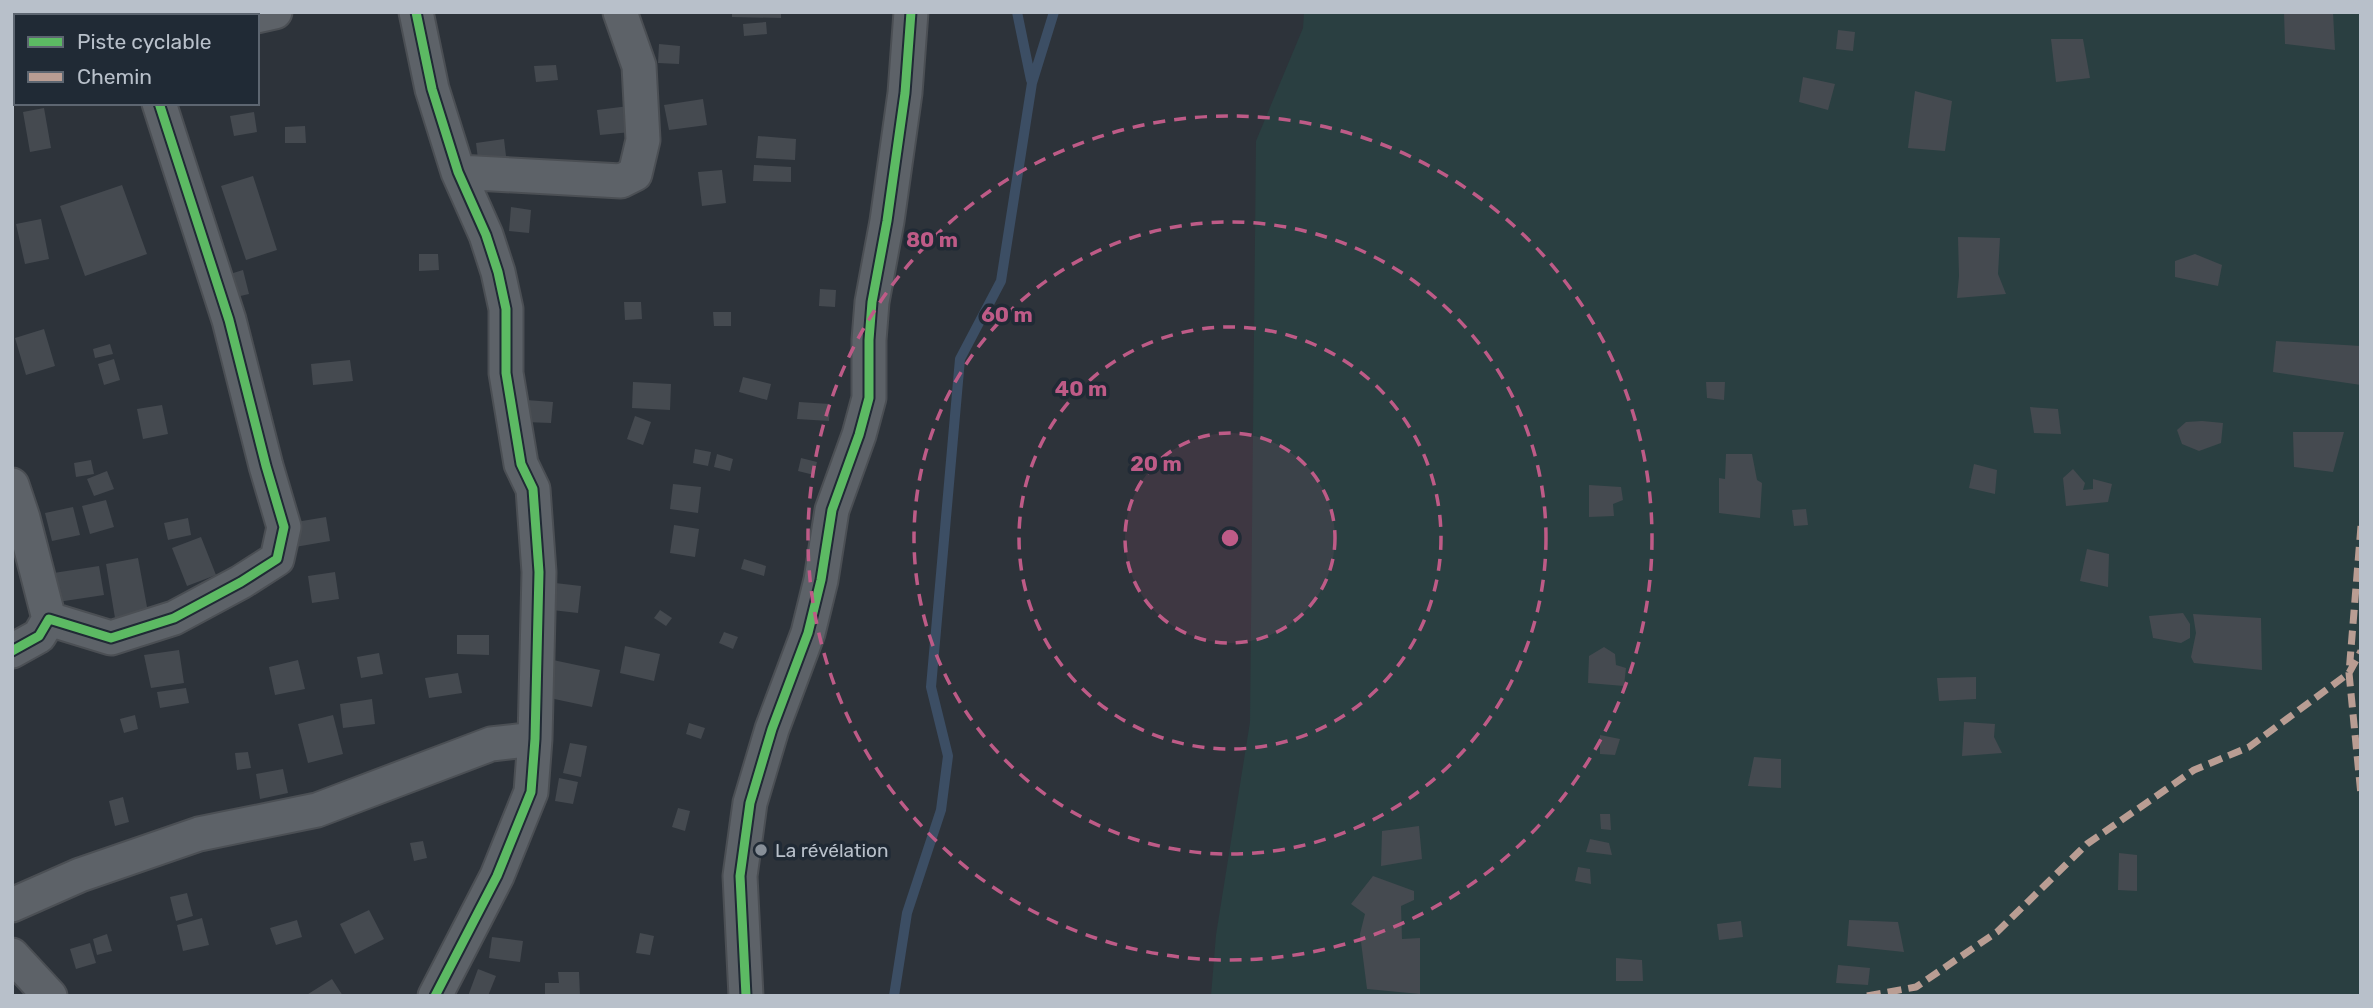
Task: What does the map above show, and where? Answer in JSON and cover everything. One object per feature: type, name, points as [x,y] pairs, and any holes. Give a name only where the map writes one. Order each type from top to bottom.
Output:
[{"type":"street","points":[[416,12],[432,89],[458,172],[486,236],[498,272],[506,309],[506,373],[521,464],[533,489],[539,572],[531,792],[497,876],[435,996]]},
{"type":"street","points":[[458,172],[621,181],[635,174],[643,140],[639,66],[620,12]]},
{"type":"street","points":[[746,996],[740,876],[750,803],[772,729],[808,633],[821,580],[832,510],[859,435],[869,398],[872,302],[887,221],[905,93],[911,12]]},
{"type":"street","points":[[49,619],[111,638],[174,618],[277,559],[284,527],[229,320],[160,105]]},
{"type":"street","points":[[12,485],[49,619],[39,636],[12,651]]},
{"type":"street","points":[[12,905],[79,874],[200,834],[317,810],[491,744],[535,739]]},
{"type":"street","points":[[12,955],[50,996]]},
{"type":"green space","points":[[1304,12],[2361,12],[2361,996],[1211,996],[1216,935],[1250,722],[1256,141],[1303,28]]},
{"type":"building","points":[[732,12],[781,12],[781,18],[732,17]]},
{"type":"building","points":[[2284,12],[2333,12],[2335,50],[2285,44]]},
{"type":"building","points":[[766,22],[767,34],[744,36],[743,24]]},
{"type":"building","points":[[1838,30],[1855,32],[1853,51],[1836,49]]},
{"type":"building","points":[[2051,39],[2083,39],[2090,78],[2056,82]]},
{"type":"building","points":[[659,44],[680,46],[679,64],[658,63]]},
{"type":"building","points":[[556,65],[558,80],[536,82],[534,66]]},
{"type":"building","points":[[1803,77],[1835,84],[1828,110],[1799,102]]},
{"type":"building","points":[[1915,91],[1952,101],[1945,151],[1908,148]]},
{"type":"building","points":[[703,99],[707,125],[669,130],[664,105]]},
{"type":"building","points":[[629,106],[631,132],[600,135],[597,110]]},
{"type":"building","points":[[44,108],[51,148],[30,152],[23,112]]},
{"type":"building","points":[[254,112],[257,132],[234,136],[230,116]]},
{"type":"building","points":[[305,126],[306,143],[285,143],[285,127]]},
{"type":"building","points":[[758,136],[796,139],[795,160],[756,158]]},
{"type":"building","points":[[504,139],[506,156],[478,159],[476,143]]},
{"type":"building","points":[[754,165],[791,167],[791,182],[753,181]]},
{"type":"building","points":[[722,170],[726,203],[702,206],[698,172]]},
{"type":"building","points":[[253,176],[277,250],[246,260],[221,186]]},
{"type":"building","points":[[122,185],[147,254],[85,276],[60,206]]},
{"type":"building","points":[[511,207],[531,210],[529,233],[509,231]]},
{"type":"building","points":[[41,219],[49,259],[25,264],[16,224]]},
{"type":"building","points":[[1958,237],[2000,238],[1998,274],[2006,294],[1957,298]]},
{"type":"building","points":[[419,254],[438,254],[439,270],[419,271]]},
{"type":"building","points":[[2195,254],[2222,265],[2218,286],[2175,277],[2175,261]]},
{"type":"building","points":[[243,270],[249,294],[236,297],[230,274]]},
{"type":"building","points":[[820,289],[836,290],[835,307],[819,306]]},
{"type":"building","points":[[624,302],[641,302],[642,319],[625,320]]},
{"type":"building","points":[[713,312],[731,312],[731,326],[714,326]]},
{"type":"building","points":[[44,329],[55,366],[26,375],[15,338]]},
{"type":"building","points":[[2276,341],[2361,346],[2361,385],[2273,372]]},
{"type":"building","points":[[110,344],[113,354],[95,358],[93,349]]},
{"type":"building","points":[[114,359],[120,380],[104,385],[98,364]]},
{"type":"building","points":[[350,360],[353,381],[313,385],[311,364]]},
{"type":"building","points":[[743,377],[771,384],[767,400],[739,392]]},
{"type":"building","points":[[633,382],[671,384],[670,410],[632,408]]},
{"type":"building","points":[[1706,382],[1725,382],[1724,400],[1707,398]]},
{"type":"building","points":[[526,400],[553,402],[551,423],[525,422]]},
{"type":"building","points":[[799,402],[830,404],[829,421],[797,419]]},
{"type":"building","points":[[162,405],[168,434],[143,439],[137,409]]},
{"type":"building","points":[[2030,407],[2058,409],[2061,434],[2034,433]]},
{"type":"building","points":[[635,416],[651,422],[643,445],[627,439]]},
{"type":"building","points":[[2186,422],[2223,423],[2221,443],[2199,451],[2182,444],[2177,430]]},
{"type":"building","points":[[2293,432],[2344,432],[2333,472],[2294,467]]},
{"type":"building","points":[[695,449],[711,452],[708,466],[693,463]]},
{"type":"building","points":[[717,454],[733,459],[730,471],[714,467]]},
{"type":"building","points":[[1726,454],[1752,454],[1757,480],[1762,483],[1760,518],[1719,513],[1719,478],[1725,479]]},
{"type":"building","points":[[801,458],[817,462],[814,475],[798,471]]},
{"type":"building","points":[[91,460],[94,474],[76,477],[74,463]]},
{"type":"building","points":[[1974,464],[1997,470],[1995,494],[1969,488]]},
{"type":"building","points":[[2073,469],[2085,483],[2083,490],[2093,489],[2093,479],[2112,484],[2108,502],[2066,506],[2063,478]]},
{"type":"building","points":[[107,471],[114,489],[94,496],[87,479]]},
{"type":"building","points":[[673,484],[701,487],[698,513],[670,509]]},
{"type":"building","points":[[1589,485],[1621,487],[1623,500],[1613,504],[1614,516],[1589,517]]},
{"type":"building","points":[[106,500],[114,527],[90,534],[82,506]]},
{"type":"building","points":[[73,507],[80,535],[52,541],[45,513]]},
{"type":"building","points":[[1806,509],[1808,525],[1794,526],[1792,510]]},
{"type":"building","points":[[326,517],[330,541],[295,547],[290,523]]},
{"type":"building","points":[[188,518],[191,535],[168,540],[164,523]]},
{"type":"building","points":[[674,525],[699,529],[695,557],[670,553]]},
{"type":"building","points":[[201,537],[216,575],[187,586],[172,548]]},
{"type":"building","points":[[2087,549],[2109,554],[2108,587],[2080,581]]},
{"type":"building","points":[[138,558],[149,618],[116,624],[106,564]]},
{"type":"building","points":[[744,559],[766,566],[764,576],[741,569]]},
{"type":"building","points":[[99,566],[104,595],[51,603],[47,574]]},
{"type":"building","points":[[335,572],[339,599],[312,603],[308,576]]},
{"type":"building","points":[[555,583],[581,586],[578,613],[552,610]]},
{"type":"building","points":[[660,610],[672,618],[666,626],[654,618]]},
{"type":"building","points":[[2183,613],[2190,624],[2190,638],[2181,643],[2153,638],[2149,616]]},
{"type":"building","points":[[2193,614],[2261,618],[2262,670],[2194,663],[2191,657],[2196,633]]},
{"type":"building","points":[[724,632],[738,637],[733,649],[719,643]]},
{"type":"building","points":[[457,635],[489,635],[489,655],[457,654]]},
{"type":"building","points":[[625,646],[660,654],[654,681],[620,673]]},
{"type":"building","points":[[1604,647],[1615,654],[1616,665],[1626,668],[1624,686],[1588,683],[1589,656]]},
{"type":"building","points":[[179,650],[184,683],[151,688],[144,655]]},
{"type":"building","points":[[379,653],[383,674],[361,678],[357,657]]},
{"type":"building","points":[[298,660],[305,689],[275,695],[269,667]]},
{"type":"building","points":[[553,660],[600,670],[592,707],[545,697]]},
{"type":"building","points":[[458,673],[462,693],[429,698],[425,678]]},
{"type":"building","points":[[1976,677],[1976,699],[1939,701],[1937,678]]},
{"type":"building","points":[[186,688],[189,703],[160,708],[157,692]]},
{"type":"building","points":[[372,699],[375,724],[343,728],[340,704]]},
{"type":"building","points":[[135,715],[138,729],[124,733],[120,719]]},
{"type":"building","points":[[333,715],[343,754],[308,763],[298,724]]},
{"type":"building","points":[[1964,722],[1995,724],[1994,737],[2002,753],[1962,756]]},
{"type":"building","points":[[689,723],[705,728],[701,739],[686,734]]},
{"type":"building","points":[[1600,735],[1620,739],[1615,755],[1600,754]]},
{"type":"building","points":[[570,743],[587,746],[581,777],[563,773]]},
{"type":"building","points":[[248,752],[251,768],[237,770],[235,753]]},
{"type":"building","points":[[1754,757],[1781,759],[1781,788],[1748,786]]},
{"type":"building","points":[[283,769],[288,793],[260,799],[256,774]]},
{"type":"building","points":[[559,778],[578,782],[573,804],[555,801]]},
{"type":"building","points":[[123,797],[129,822],[115,826],[109,801]]},
{"type":"building","points":[[678,808],[690,811],[685,831],[672,827]]},
{"type":"building","points":[[1600,814],[1610,814],[1611,830],[1601,829]]},
{"type":"building","points":[[1419,826],[1422,859],[1381,866],[1382,831]]},
{"type":"building","points":[[1590,839],[1609,843],[1612,855],[1586,852]]},
{"type":"building","points":[[423,841],[427,858],[414,861],[410,843]]},
{"type":"building","points":[[2119,853],[2137,855],[2137,891],[2118,890]]},
{"type":"building","points":[[1578,867],[1590,869],[1591,884],[1575,881]]},
{"type":"building","points":[[1373,876],[1414,891],[1414,900],[1401,906],[1402,939],[1420,938],[1420,994],[1367,989],[1360,934],[1365,914],[1351,904]]},
{"type":"building","points":[[187,893],[193,916],[176,921],[170,897]]},
{"type":"building","points":[[369,910],[384,939],[355,954],[340,924]]},
{"type":"building","points":[[202,918],[209,945],[183,951],[177,925]]},
{"type":"building","points":[[297,920],[302,937],[276,945],[270,928]]},
{"type":"building","points":[[1849,920],[1898,922],[1904,952],[1847,946]]},
{"type":"building","points":[[1741,921],[1743,937],[1719,940],[1717,924]]},
{"type":"building","points":[[640,933],[654,936],[650,955],[636,953]]},
{"type":"building","points":[[107,934],[112,951],[97,955],[93,939]]},
{"type":"building","points":[[492,937],[523,941],[520,962],[489,958]]},
{"type":"building","points":[[90,943],[96,963],[76,969],[70,949]]},
{"type":"building","points":[[1616,958],[1642,960],[1643,981],[1616,981]]},
{"type":"building","points":[[1838,965],[1870,968],[1868,985],[1836,983]]},
{"type":"building","points":[[478,969],[496,976],[488,996],[468,996]]},
{"type":"building","points":[[558,972],[579,972],[580,996],[545,996],[545,983],[559,983]]},
{"type":"building","points":[[332,979],[343,996],[305,996]]},
{"type":"waterway","points":[[1017,12],[1031,80]]},
{"type":"waterway","points":[[894,996],[907,913],[941,810],[948,756],[931,687],[960,359],[1001,281],[1032,83],[1054,12]]},
{"type":"marked path","points":[[2361,526],[2349,673],[2361,795]]},
{"type":"marked path","points":[[1867,996],[1916,987],[1997,932],[2087,844],[2194,770],[2249,747],[2349,673],[2361,651]]},
{"type":"cycle path","points":[[416,12],[432,89],[458,172],[486,235],[498,272],[506,309],[506,373],[521,464],[533,489],[539,572],[531,792],[497,876],[435,996]]},
{"type":"cycle path","points":[[746,996],[740,876],[750,803],[772,729],[808,633],[821,580],[832,510],[859,435],[869,398],[872,302],[887,221],[905,93],[911,12]]},
{"type":"cycle path","points":[[12,651],[39,636],[49,619],[111,638],[174,618],[277,559],[284,527],[229,320],[160,105]]},
{"type":"place","name":"La révélation","points":[[761,850]]}]
